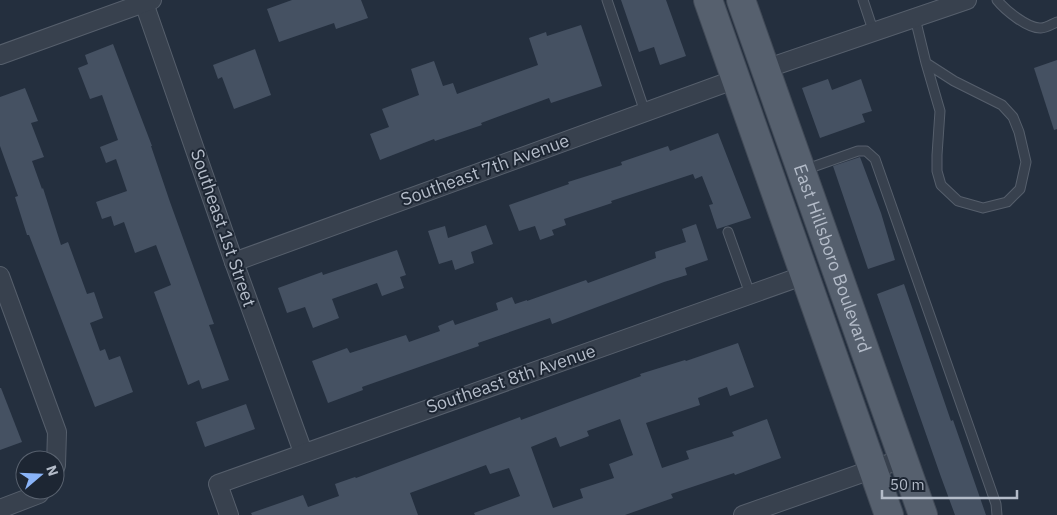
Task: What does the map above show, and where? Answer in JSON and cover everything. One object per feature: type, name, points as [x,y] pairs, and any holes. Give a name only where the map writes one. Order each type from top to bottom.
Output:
[{"type":"main road","name":"East Hillsboro Boulevard","points":[[708,0],[889,515]]},
{"type":"main road","name":"East Hillsboro Boulevard","points":[[741,0],[923,515]]},
{"type":"main road","points":[[759,145],[783,167],[792,171],[801,171]]},
{"type":"street","points":[[766,69],[967,0]]},
{"type":"street","points":[[0,55],[148,1]]},
{"type":"street","name":"Southeast 1st Street","points":[[148,1],[234,262],[303,452]]},
{"type":"street","name":"Southeast 7th Avenue","points":[[234,262],[736,80]]},
{"type":"street","name":"Southeast 8th Avenue","points":[[229,515],[218,484],[303,452],[805,275]]},
{"type":"street","points":[[1,281],[57,432],[56,450]]},
{"type":"street","points":[[743,515],[902,458]]},
{"type":"street","points":[[0,509],[23,500]]},
{"type":"lane","points":[[607,0],[645,112]]},
{"type":"lane","points":[[863,0],[874,33]]},
{"type":"lane","points":[[997,0],[1002,7],[1023,23],[1041,28],[1057,22]]},
{"type":"lane","points":[[915,18],[926,63],[940,111],[937,170],[941,185],[958,200],[983,208],[1008,202],[1020,189],[1026,162],[1019,132],[1013,117],[1002,105],[954,81],[926,63]]},
{"type":"lane","points":[[801,171],[858,151],[866,151],[876,159],[996,504],[997,515]]},
{"type":"lane","points":[[728,232],[750,294]]},
{"type":"building","points":[[292,0],[361,0],[368,18],[336,29],[334,23],[279,42],[267,9]]},
{"type":"building","points":[[621,0],[666,0],[686,56],[660,65],[654,47],[639,52]]},
{"type":"building","points":[[581,25],[602,86],[551,103],[549,98],[481,123],[482,125],[435,141],[434,139],[380,160],[370,134],[389,127],[382,109],[419,95],[411,69],[434,61],[443,86],[453,83],[457,94],[538,65],[529,38],[546,32],[547,36]]},
{"type":"building","points":[[113,44],[152,146],[214,324],[209,325],[229,380],[202,389],[199,380],[188,385],[154,292],[171,285],[156,245],[135,253],[124,222],[114,226],[111,216],[102,219],[96,202],[127,191],[116,159],[106,163],[100,147],[118,140],[102,95],[90,99],[78,68],[88,64],[85,55]]},
{"type":"building","points":[[255,49],[271,95],[234,109],[222,77],[218,79],[213,65]]},
{"type":"building","points":[[1057,60],[1057,129],[1054,130],[1034,68]]},
{"type":"building","points":[[828,79],[832,90],[861,79],[872,111],[862,114],[865,122],[820,138],[802,88]]},
{"type":"building","points":[[25,88],[38,121],[31,123],[44,157],[32,161],[43,188],[61,245],[68,242],[87,294],[94,292],[103,318],[90,323],[100,351],[105,349],[109,360],[120,356],[133,392],[95,407],[29,235],[27,235],[15,197],[18,196],[0,146],[0,97]]},
{"type":"building","points":[[718,133],[751,218],[717,229],[709,205],[713,204],[702,176],[695,179],[693,174],[611,201],[612,203],[564,219],[566,225],[552,230],[554,235],[540,240],[535,226],[519,231],[509,205],[569,184],[568,182],[622,165],[621,162],[668,146],[670,151]]},
{"type":"building","points":[[860,157],[881,213],[895,260],[868,269],[833,166]]},
{"type":"building","points":[[696,224],[708,260],[685,268],[687,275],[552,324],[550,318],[478,343],[479,346],[362,387],[363,390],[328,403],[312,361],[347,348],[350,353],[406,335],[409,342],[440,331],[438,326],[453,320],[455,325],[498,310],[496,303],[512,297],[515,304],[586,280],[588,283],[656,258],[655,252],[686,242],[682,229]]},
{"type":"building","points":[[486,225],[493,244],[471,252],[474,263],[455,270],[452,260],[439,264],[428,231],[445,226],[448,238]]},
{"type":"building","points":[[397,250],[406,275],[400,277],[404,288],[382,296],[377,283],[332,299],[339,318],[313,328],[305,307],[287,313],[278,288],[322,272],[323,275]]},
{"type":"building","points":[[904,284],[951,421],[953,420],[986,515],[955,515],[941,477],[877,294]]},
{"type":"building","points":[[738,343],[754,387],[730,396],[727,387],[698,398],[700,405],[646,423],[662,468],[689,459],[686,451],[734,436],[732,432],[767,419],[781,458],[735,475],[734,473],[671,494],[673,498],[625,515],[475,515],[474,513],[520,496],[509,468],[490,474],[486,465],[410,493],[418,515],[252,515],[251,513],[303,495],[308,507],[339,496],[335,484],[356,478],[520,417],[521,420],[641,376],[640,374]],"holes":[[[620,419],[633,455],[609,464],[614,478],[580,489],[583,498],[553,508],[531,447],[556,437],[560,447],[589,436],[587,431]]]},
{"type":"building","points":[[0,388],[22,442],[0,450]]},
{"type":"building","points":[[246,404],[255,429],[205,447],[196,422]]}]
